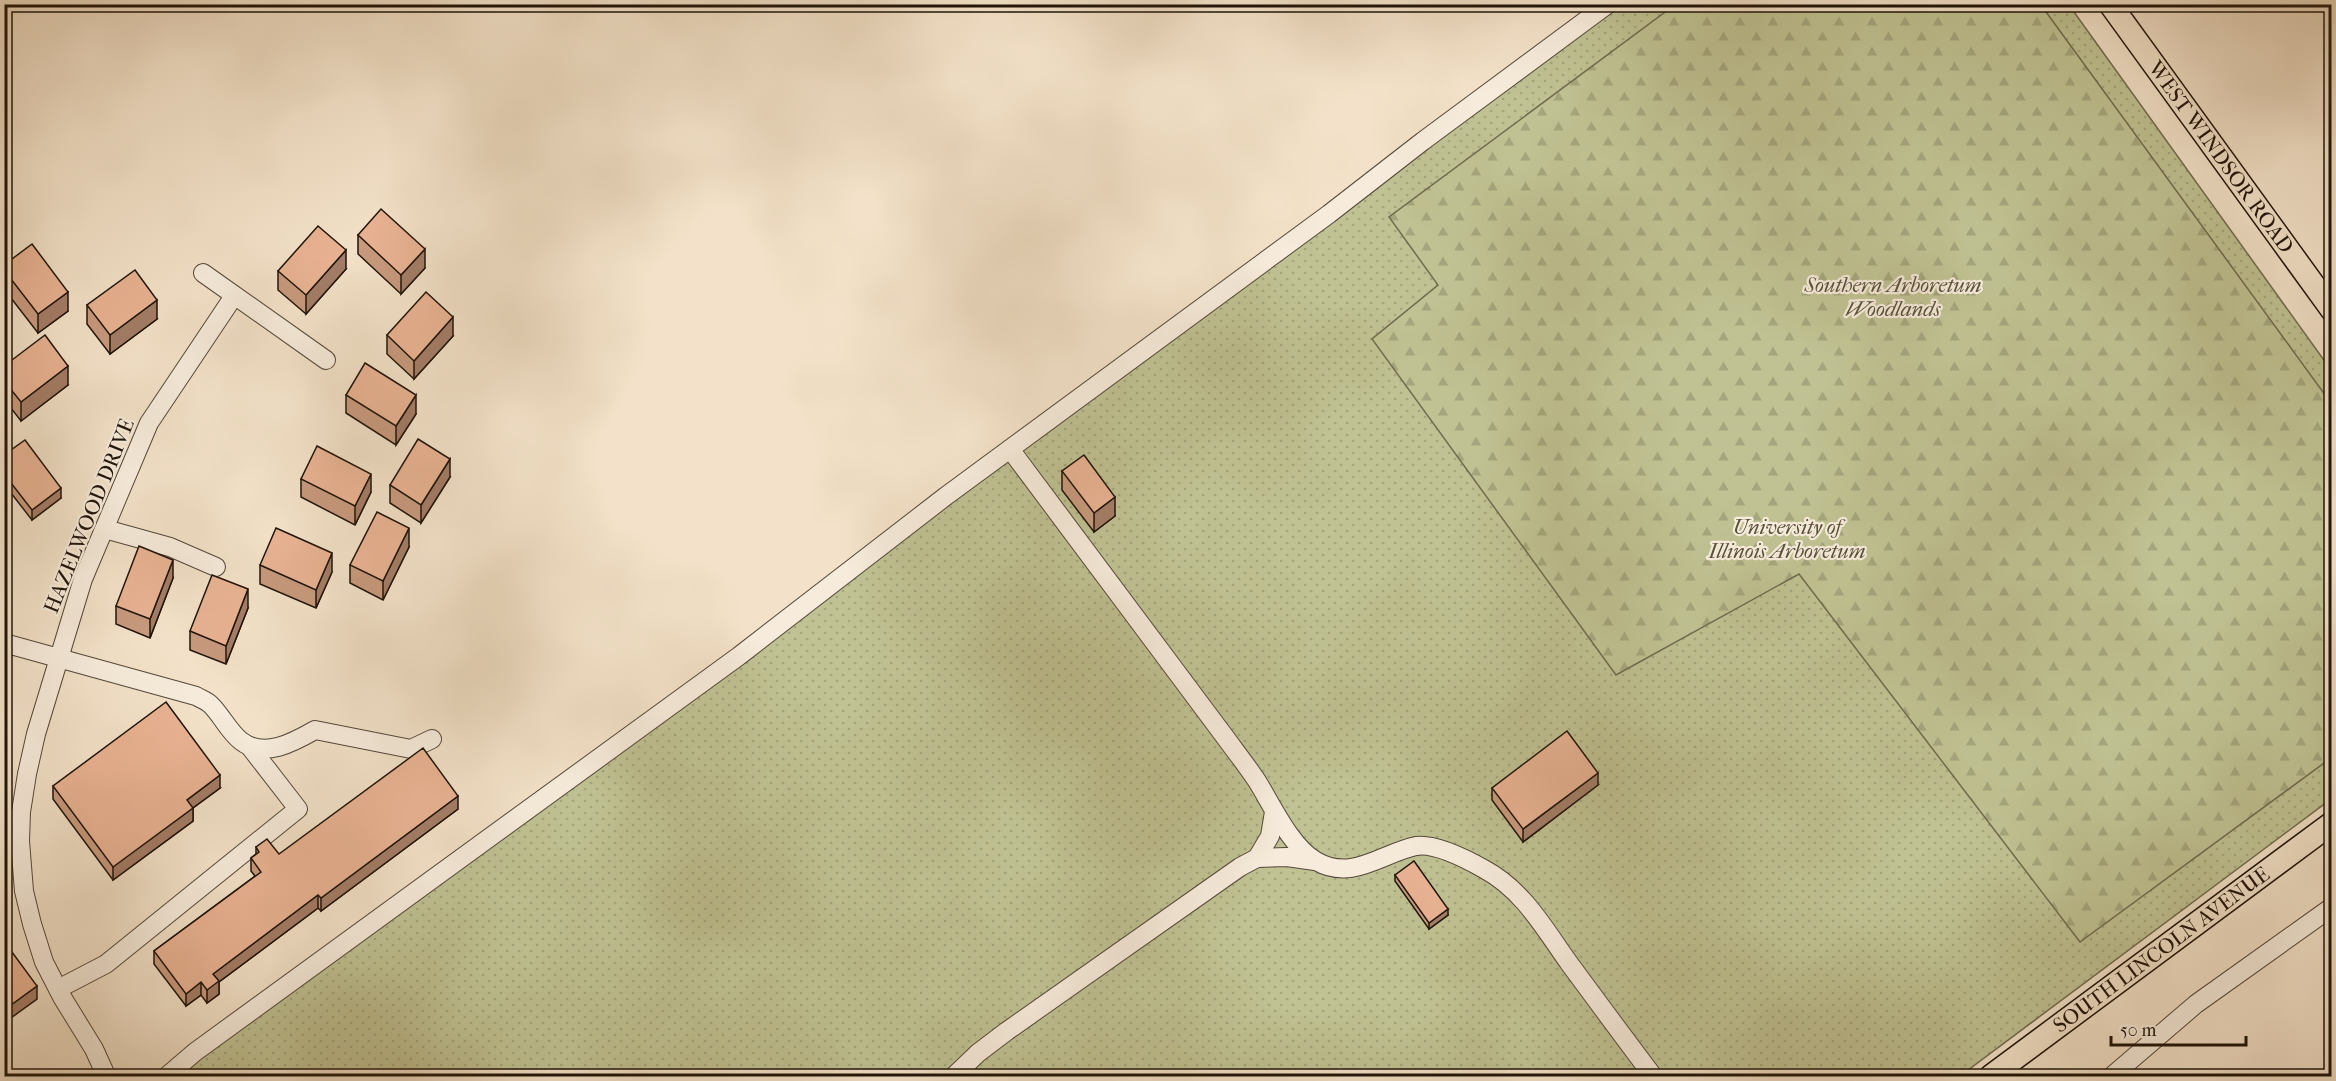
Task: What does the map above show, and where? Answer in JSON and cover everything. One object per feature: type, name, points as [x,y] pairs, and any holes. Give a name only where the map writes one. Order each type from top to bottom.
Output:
[{"type":"main road","name":"WEST WINDSOR ROAD","points":[[2110,4],[2331,310]]},
{"type":"main road","name":"SOUTH LINCOLN AVENUE","points":[[1991,1077],[2331,823]]},
{"type":"street","points":[[167,1077],[195,1052],[738,656],[1010,449],[1310,228],[1608,4]]},
{"type":"street","points":[[202,273],[326,360]]},
{"type":"street","name":"HAZELWOOD DRIVE","points":[[104,1077],[104,1071],[94,1049],[44,962],[32,924],[24,891],[20,841],[21,812],[27,774],[36,734],[83,579],[149,423],[234,296]]},
{"type":"street","points":[[1010,449],[1257,781],[1274,812],[1295,841],[1316,861]]},
{"type":"street","points":[[105,529],[170,547],[216,567]]},
{"type":"street","points":[[4,643],[196,696],[210,704],[240,741],[250,747],[298,809],[106,964],[58,989]]},
{"type":"street","points":[[250,747],[262,749],[280,747],[297,741],[315,730],[411,749],[432,739]]},
{"type":"street","points":[[1257,858],[1270,836],[1274,812]]},
{"type":"street","points":[[954,1077],[978,1053],[1007,1031],[1240,867],[1257,858],[1287,857],[1316,861],[1334,868],[1354,868],[1417,846],[1429,847],[1454,855],[1486,870],[1508,885],[1533,910],[1653,1077]]},
{"type":"street","points":[[2112,1077],[2196,1004],[2331,907]]},
{"type":"green space","name":"Southern Arboretum Woodlands","points":[[1676,4],[2041,5],[2331,403],[2331,758],[2080,942],[1799,574],[1616,675],[1372,339],[1438,285],[1389,217]]},
{"type":"green space","name":"University of Illinois Arboretum","points":[[1609,5],[2069,5],[2331,370],[2331,799],[1960,1076],[156,1076],[739,656]]},
{"type":"building","points":[[381,209],[425,249],[401,275],[358,235]]},
{"type":"building","points":[[318,226],[346,250],[306,295],[278,271]]},
{"type":"building","points":[[32,244],[68,292],[38,314],[4,270],[4,265]]},
{"type":"building","points":[[135,270],[157,300],[110,335],[87,305]]},
{"type":"building","points":[[426,292],[453,317],[414,361],[387,335]]},
{"type":"building","points":[[45,335],[68,366],[21,402],[4,381],[4,366]]},
{"type":"building","points":[[365,363],[416,395],[396,426],[346,395]]},
{"type":"building","points":[[418,439],[450,459],[421,505],[390,485]]},
{"type":"building","points":[[25,440],[61,488],[32,510],[4,474],[4,455]]},
{"type":"building","points":[[317,446],[371,474],[355,506],[301,479]]},
{"type":"building","points":[[1084,455],[1115,497],[1094,513],[1062,471]]},
{"type":"building","points":[[377,512],[409,528],[383,581],[350,565]]},
{"type":"building","points":[[276,528],[332,553],[316,590],[260,565]]},
{"type":"building","points":[[139,546],[173,560],[150,619],[116,606]]},
{"type":"building","points":[[212,575],[248,589],[226,646],[190,631]]},
{"type":"building","points":[[166,702],[220,775],[187,800],[193,808],[113,867],[53,786]]},
{"type":"building","points":[[1567,731],[1598,773],[1523,829],[1492,788]]},
{"type":"building","points":[[423,748],[458,796],[321,898],[318,895],[213,974],[219,981],[207,990],[201,982],[186,994],[154,951],[261,872],[251,858],[259,852],[256,847],[267,839],[279,854]]},
{"type":"building","points":[[1414,861],[1448,909],[1429,923],[1395,875]]},
{"type":"building","points":[[9,948],[37,986],[4,1010],[4,952]]}]
